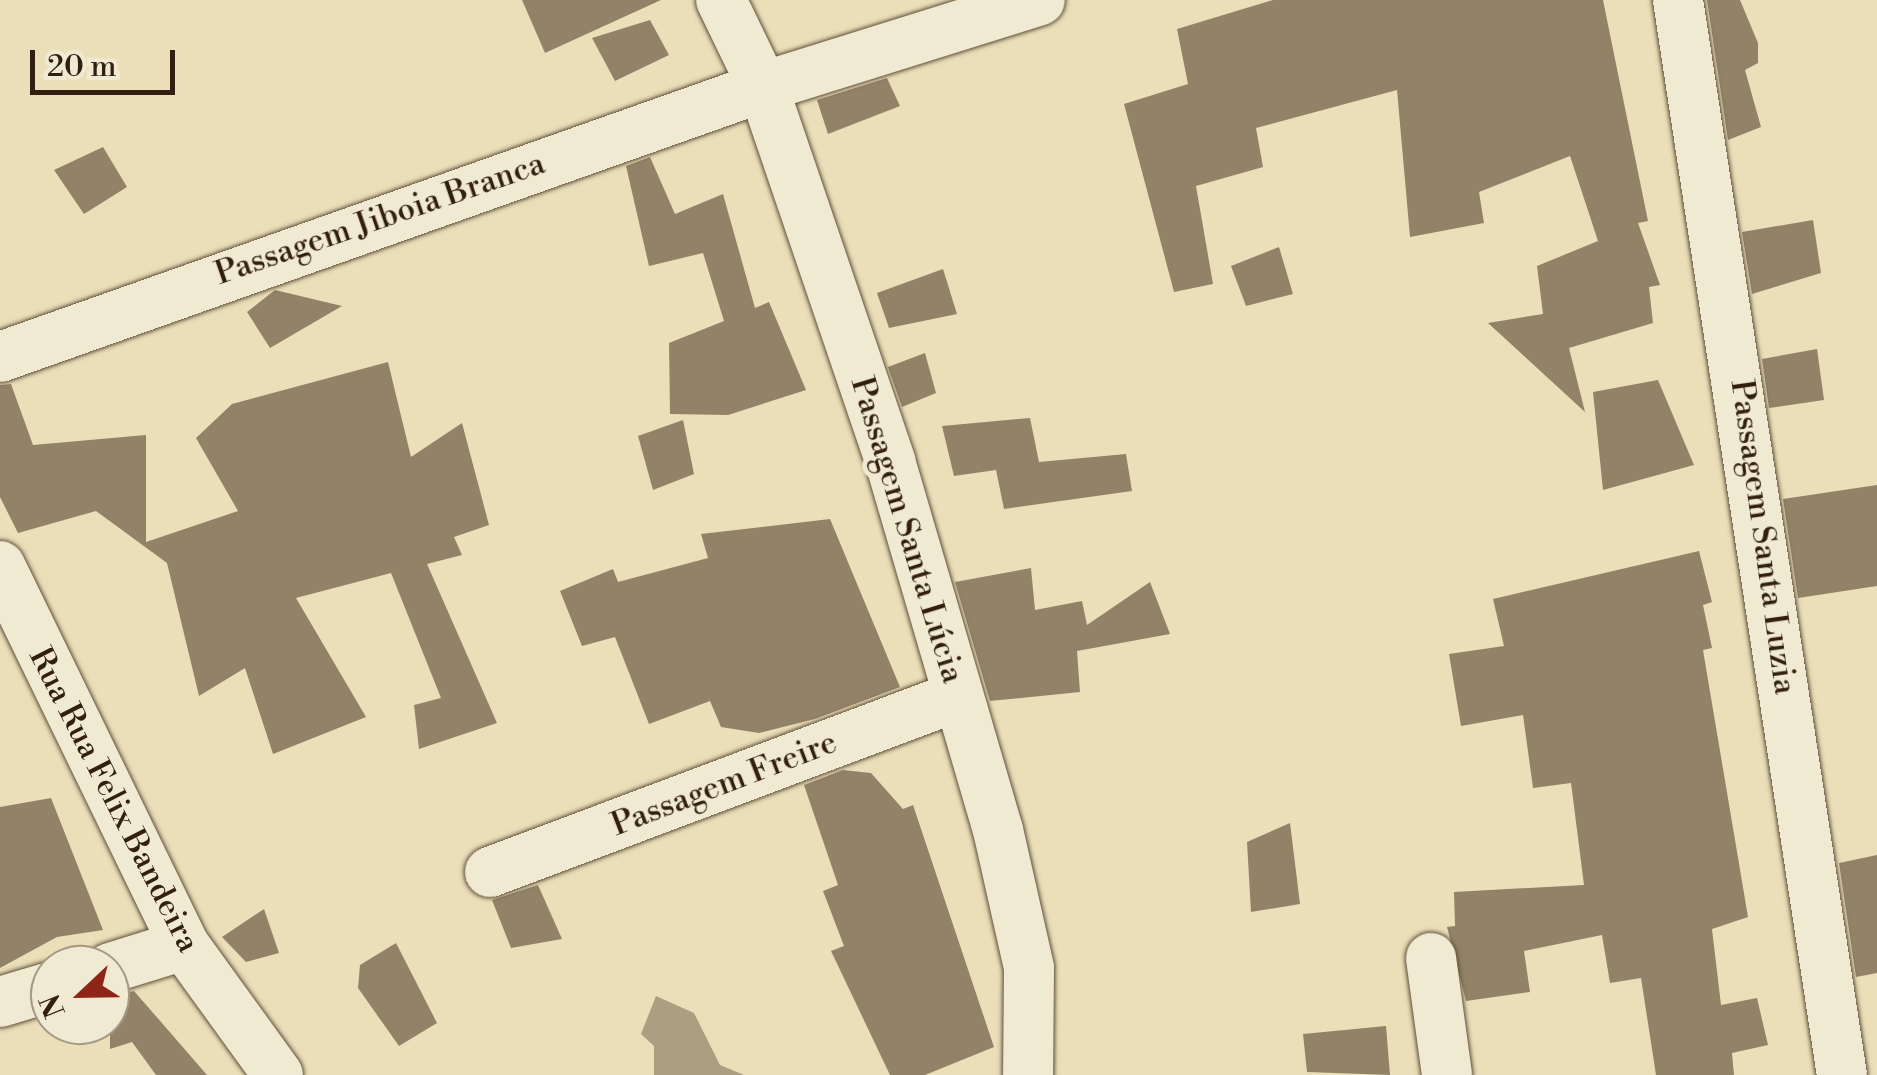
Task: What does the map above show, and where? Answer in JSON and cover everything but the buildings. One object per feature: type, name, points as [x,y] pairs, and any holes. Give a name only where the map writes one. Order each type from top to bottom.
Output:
[{"type":"street","name":"Passagem Santa Lúcia","points":[[721,0],[763,87],[890,460],[958,696],[1029,968],[1028,1075]]},
{"type":"street","name":"Passagem Jiboia Branca","points":[[0,357],[763,87],[1040,0]]},
{"type":"street","name":"Passagem Santa Luzia","points":[[1678,0],[1842,1075]]},
{"type":"street","name":"Rua Rua Felix Bandeira","points":[[0,566],[10,616],[184,945],[278,1075]]},
{"type":"street","name":"Passagem Freire","points":[[490,872],[958,696]]},
{"type":"street","points":[[130,962],[184,945]]},
{"type":"street","points":[[1431,958],[1447,1075]]},
{"type":"street","points":[[0,1002],[30,993]]},
{"type":"shaded area","points":[[656,996],[694,1013],[720,1065],[744,1075],[654,1075],[654,1046],[641,1034]]}]
